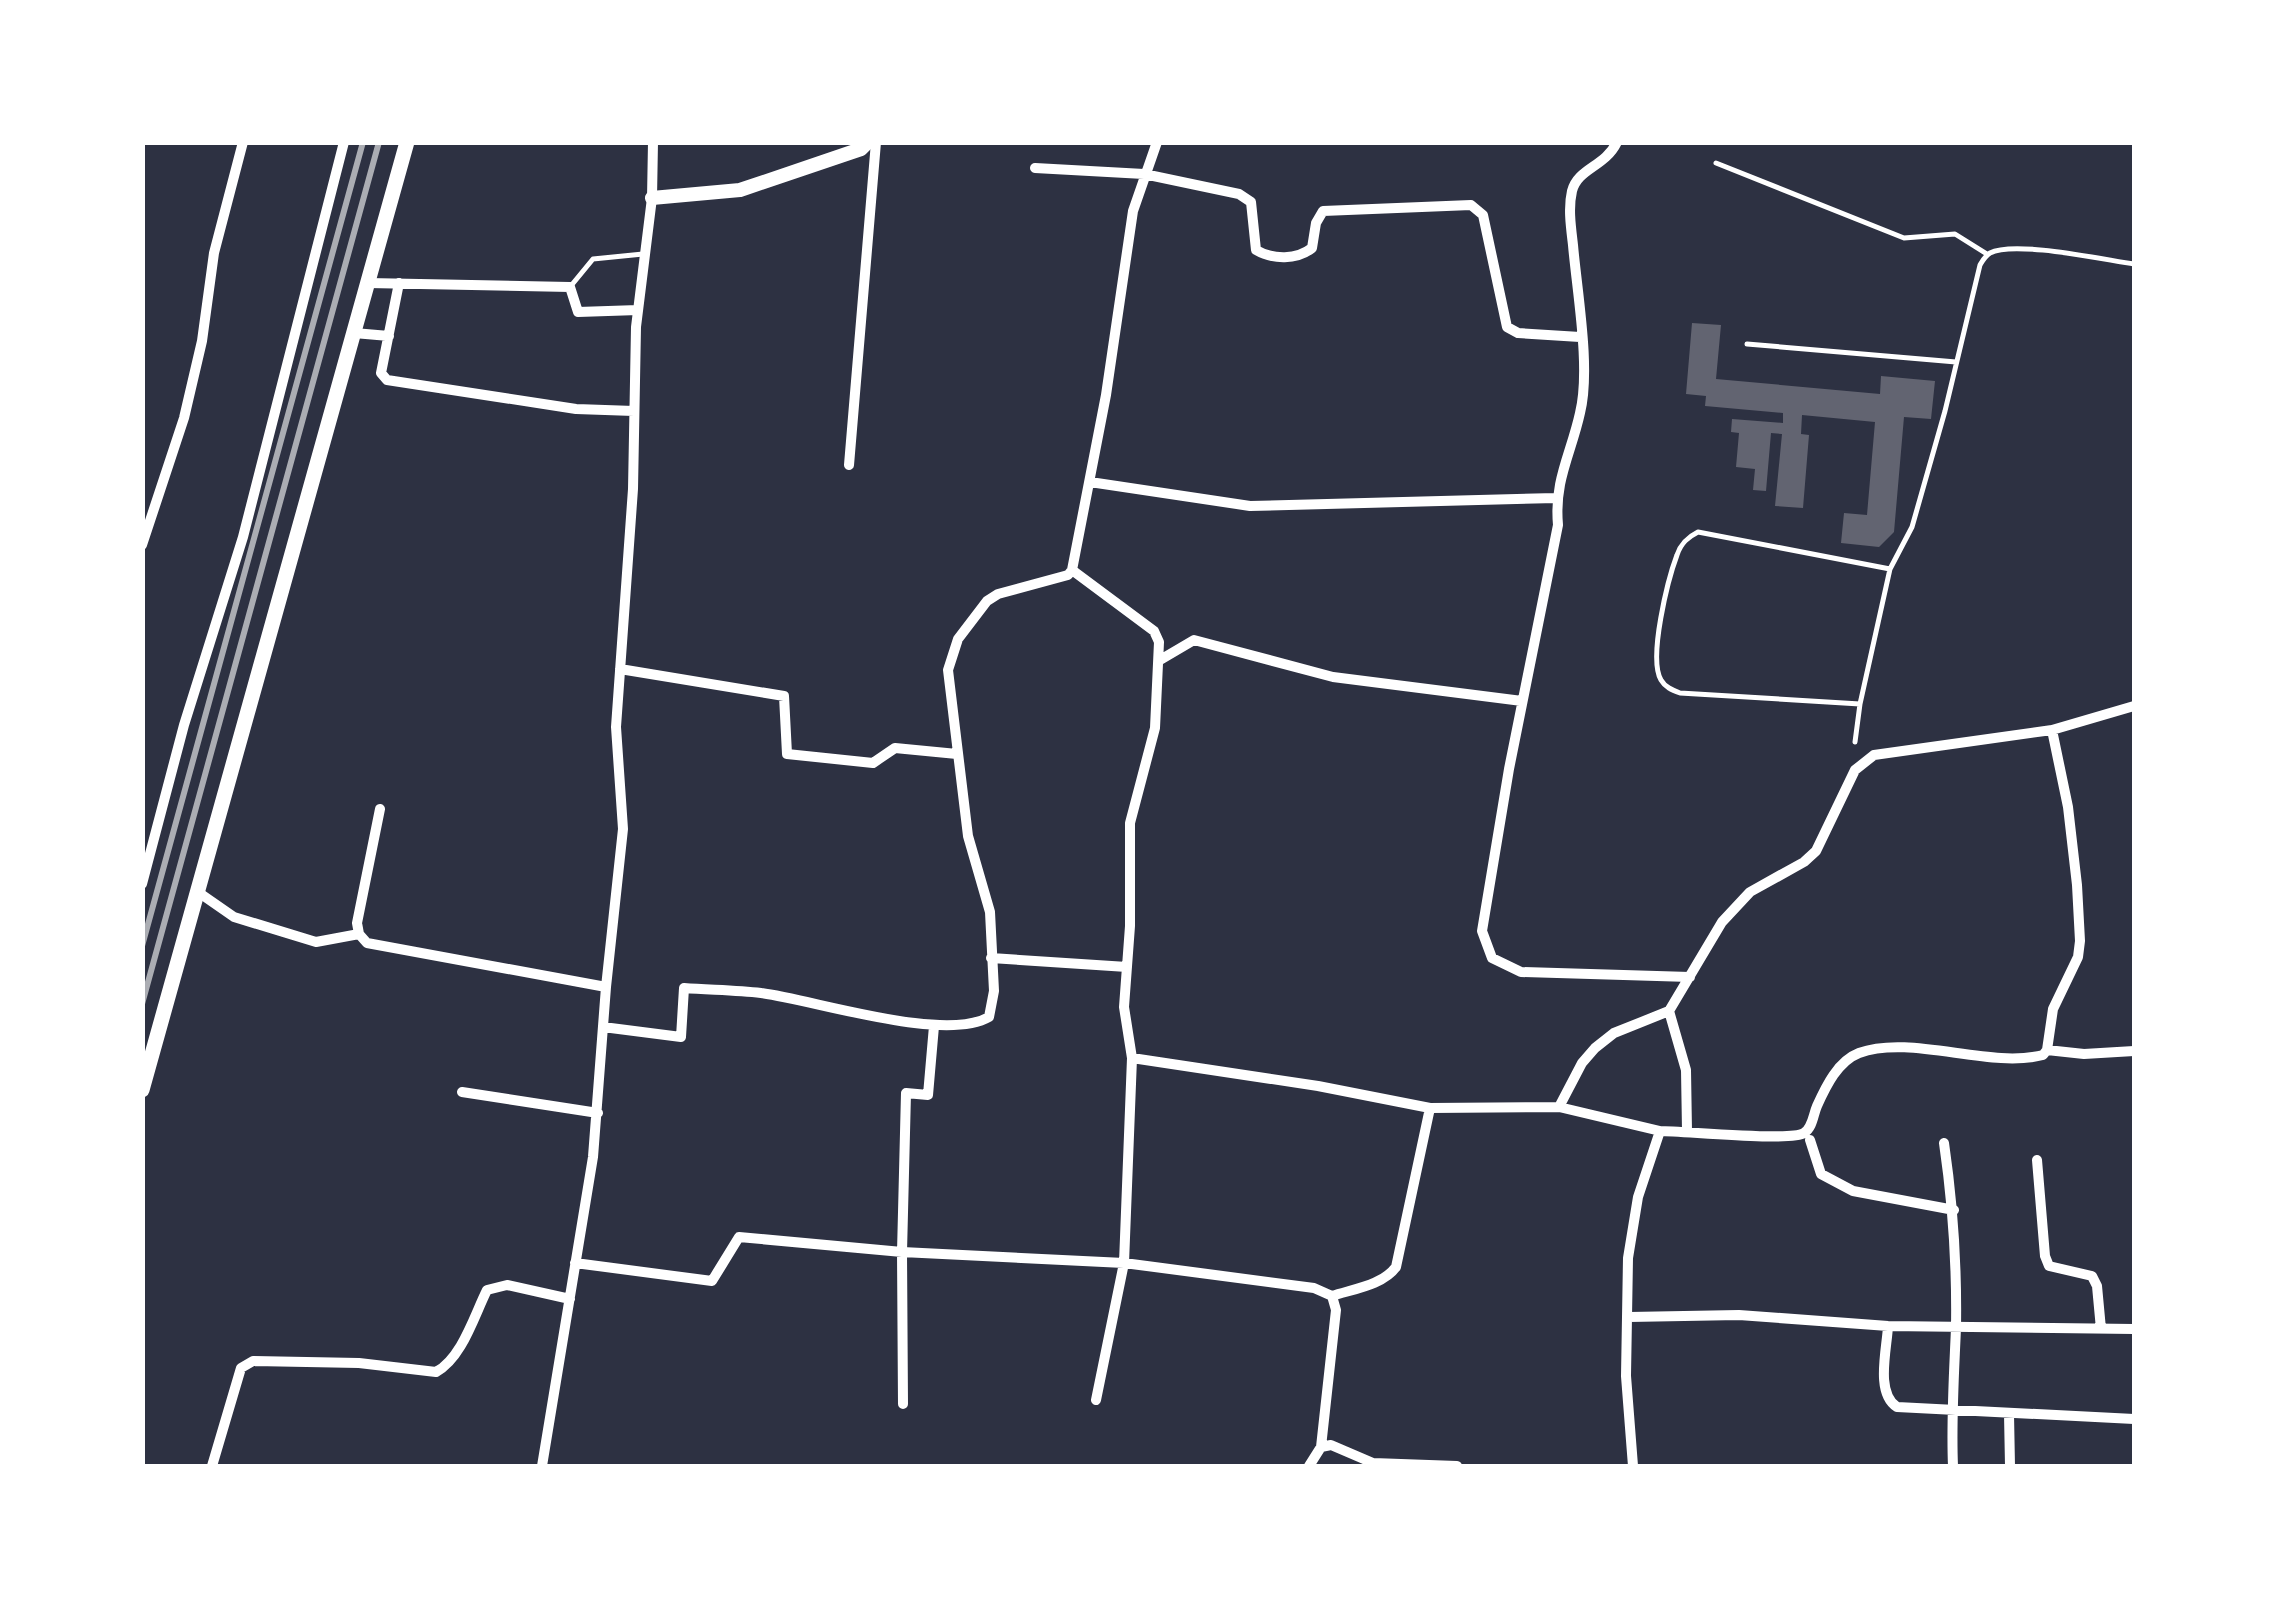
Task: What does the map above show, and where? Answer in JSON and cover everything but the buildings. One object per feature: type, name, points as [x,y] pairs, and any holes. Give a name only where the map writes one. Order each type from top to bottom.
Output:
[{"type":"main road","points":[[142,1090],[407,142]]},
{"type":"street","points":[[142,545],[184,418],[202,341],[214,253],[243,142]]},
{"type":"street","points":[[142,884],[184,725],[243,537],[344,142]]},
{"type":"street","points":[[542,1466],[598,1113],[606,987],[624,828],[616,727],[633,489],[638,310],[652,198],[652,142]]},
{"type":"street","points":[[652,198],[740,190],[862,149],[868,142]]},
{"type":"street","points":[[849,465],[876,142]]},
{"type":"street","points":[[604,1027],[680,1036],[684,988],[763,994],[934,1026],[978,1024],[989,1017],[994,991],[990,912],[968,836],[948,670],[958,640],[987,601],[998,594],[1068,575],[1072,570],[1090,482],[1133,211],[1156,142]]},
{"type":"street","points":[[1616,142],[1605,161],[1579,176],[1572,188],[1580,413],[1556,498],[1558,524],[1482,931],[1492,958],[1521,972],[1690,977]]},
{"type":"street","points":[[1035,168],[1144,174],[1239,194],[1252,202],[1256,250],[1266,256],[1300,257],[1312,248],[1316,223],[1323,211],[1471,205],[1482,215],[1508,327],[1518,333],[1580,336]]},
{"type":"street","points":[[368,283],[570,287],[578,312],[638,310]]},
{"type":"street","points":[[400,283],[382,373],[387,380],[576,410],[634,411]]},
{"type":"street","points":[[354,334],[389,336]]},
{"type":"street","points":[[1090,482],[1250,506],[1556,498]]},
{"type":"street","points":[[1072,570],[1154,630],[1160,660],[1155,728],[1130,822],[1124,1008],[1132,1058],[1124,1263],[1096,1400]]},
{"type":"street","points":[[1160,660],[1194,640],[1334,677],[1522,702]]},
{"type":"street","points":[[620,669],[784,696],[787,754],[872,763],[895,748],[956,754]]},
{"type":"street","points":[[1559,1107],[1595,1048],[1614,1033],[1669,1011],[1722,922],[1750,892],[1804,862],[1816,851],[1863,761],[1874,755],[2052,730],[2134,706]]},
{"type":"street","points":[[2048,1050],[2053,1008],[2078,956],[2080,941],[2078,884],[2068,808],[2052,730]]},
{"type":"street","points":[[380,809],[358,923],[358,934],[366,943],[606,987]]},
{"type":"street","points":[[198,892],[234,917],[316,942],[358,934]]},
{"type":"street","points":[[991,958],[1126,968]]},
{"type":"street","points":[[1669,1011],[1686,1070],[1687,1131]]},
{"type":"street","points":[[903,1404],[906,1094],[928,1094],[934,1026]]},
{"type":"street","points":[[1132,1058],[1318,1086],[1430,1108],[1559,1107],[1660,1131],[1783,1139],[1809,1130],[1840,1064],[1858,1054],[1884,1048],[2036,1057],[2048,1050],[2084,1054],[2134,1051]]},
{"type":"street","points":[[462,1092],[598,1113]]},
{"type":"street","points":[[576,1263],[712,1281],[739,1237],[902,1252],[1124,1263],[1314,1288],[1332,1296],[1378,1281],[1391,1275],[1396,1267],[1430,1108]]},
{"type":"street","points":[[1633,1466],[1626,1376],[1631,1230],[1660,1131]]},
{"type":"street","points":[[1810,1140],[1821,1174],[1853,1192],[1954,1210]]},
{"type":"street","points":[[1944,1144],[1954,1210],[1956,1328],[1950,1410],[1953,1466]]},
{"type":"street","points":[[2037,1160],[2045,1256],[2049,1266],[2092,1276],[2097,1286],[2101,1329]]},
{"type":"street","points":[[212,1466],[242,1368],[253,1361],[359,1363],[436,1372],[461,1343],[487,1290],[507,1285],[570,1299]]},
{"type":"street","points":[[1310,1466],[1322,1447],[1336,1310],[1332,1296]]},
{"type":"street","points":[[1629,1317],[1738,1315],[1888,1326],[2134,1329]]},
{"type":"street","points":[[1888,1326],[1885,1391],[1889,1401],[1897,1406],[2134,1419]]},
{"type":"street","points":[[2009,1414],[2010,1466]]},
{"type":"street","points":[[1322,1447],[1331,1445],[1372,1463],[1457,1466]]},
{"type":"lane","points":[[1716,163],[1904,238],[1955,234],[1988,254]]},
{"type":"lane","points":[[1855,742],[1890,569],[1912,526],[1977,274],[1988,254],[2003,249],[2027,249],[2134,264]]},
{"type":"lane","points":[[570,287],[593,258],[645,254]]},
{"type":"lane","points":[[1747,344],[1956,362]]},
{"type":"lane","points":[[1860,704],[1680,693],[1669,689],[1660,678],[1656,662],[1658,636],[1678,552],[1686,538],[1698,532],[1890,569]]},
{"type":"railway","points":[[142,946],[363,142]]},
{"type":"railway","points":[[142,1004],[379,142]]}]
